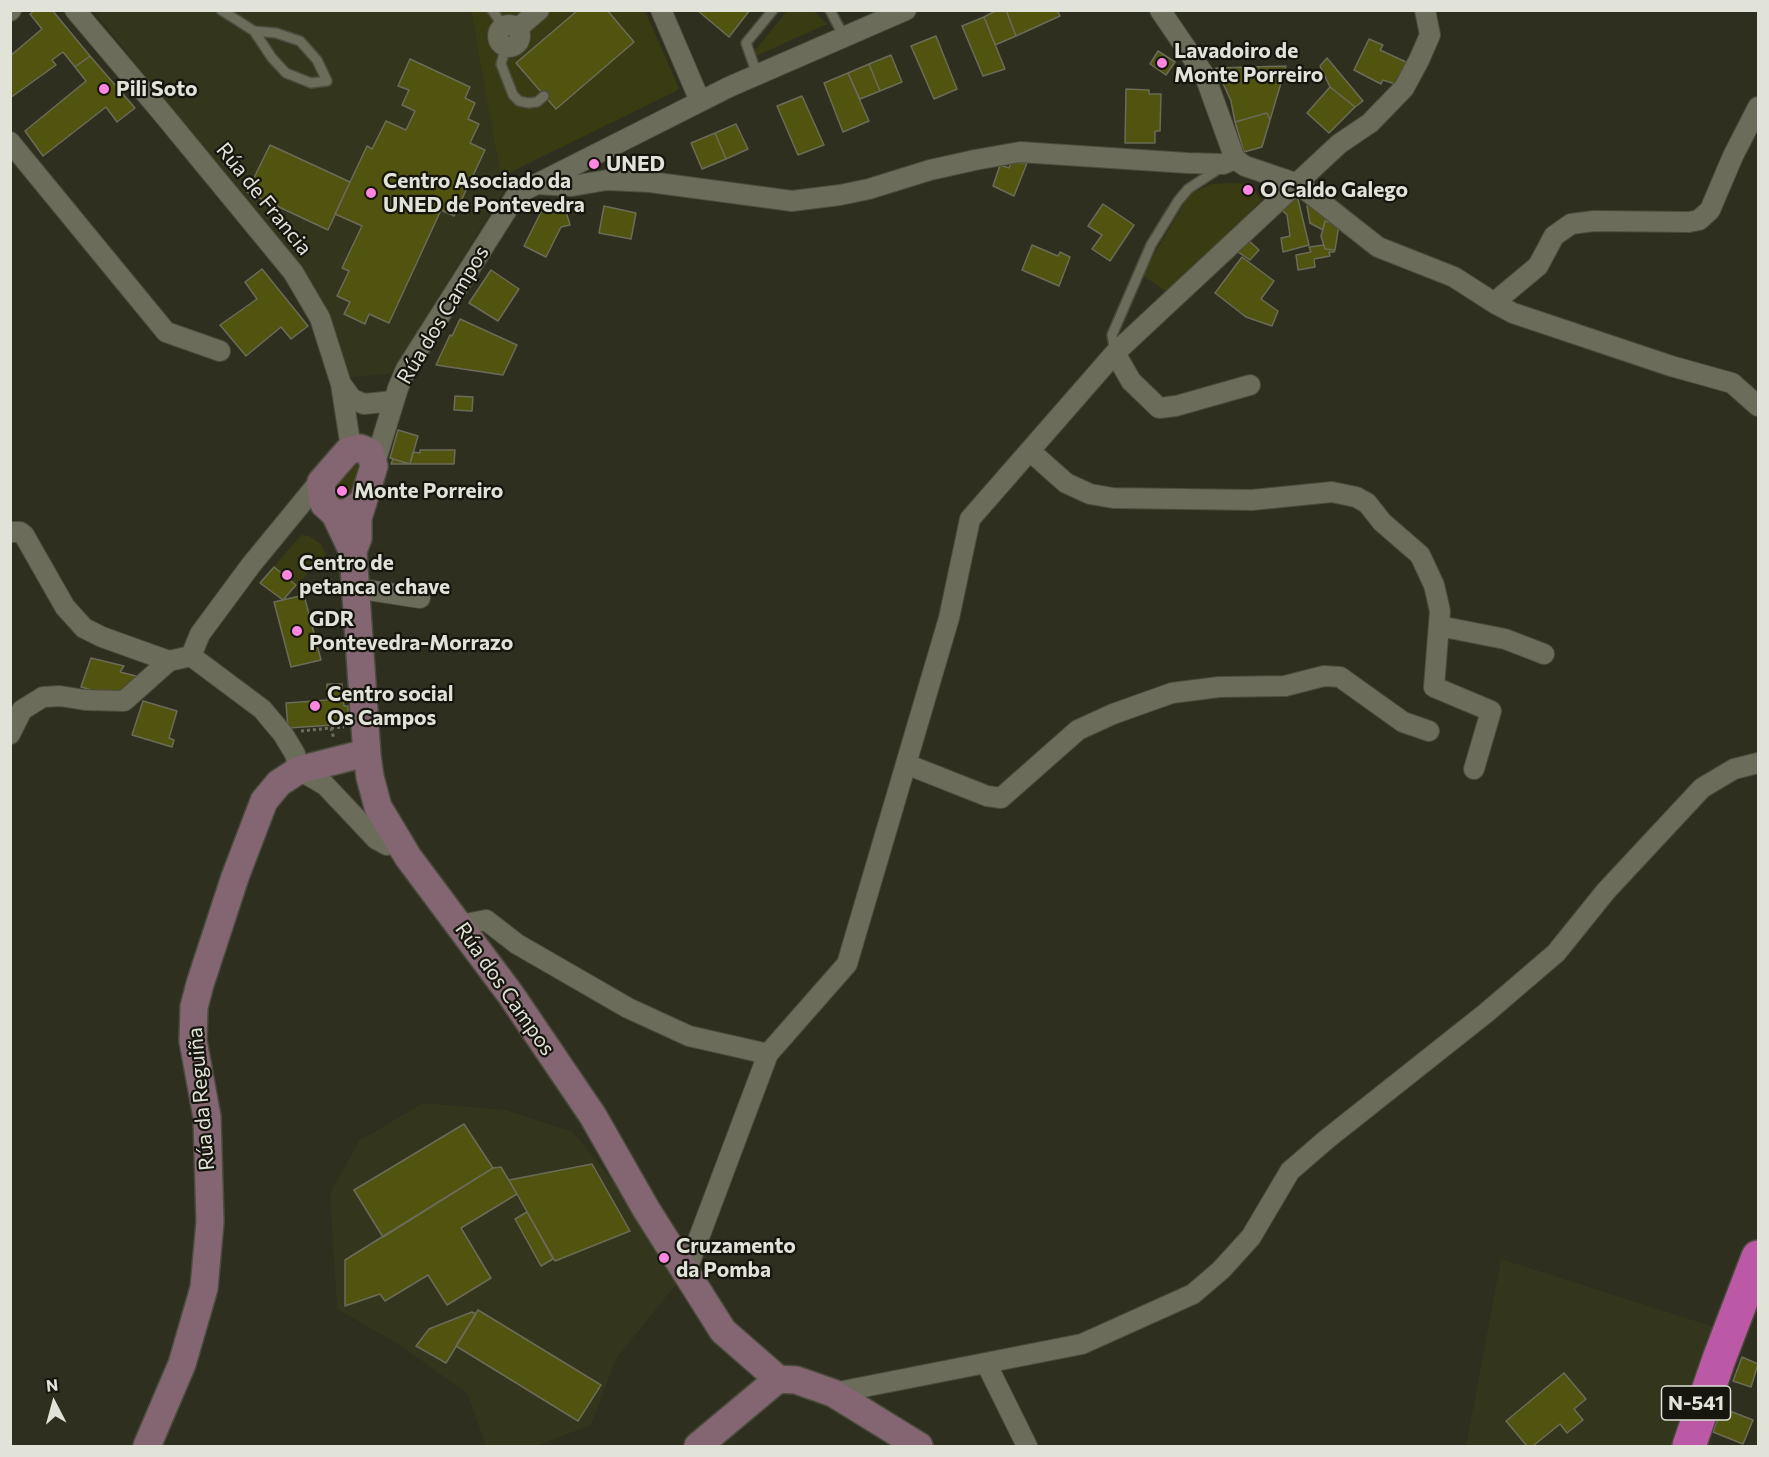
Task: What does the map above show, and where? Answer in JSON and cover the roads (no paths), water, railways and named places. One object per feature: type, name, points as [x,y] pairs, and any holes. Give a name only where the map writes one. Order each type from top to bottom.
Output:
[{"type":"highway","name":"N-541","points":[[1689,1446],[1758,1257]]},
{"type":"highway","name":"N-541","points":[[1673,1446],[1719,1359]]},
{"type":"street","name":"Rúa de Francia","points":[[75,10],[293,272],[320,318],[340,384],[350,442],[348,451]]},
{"type":"street","points":[[509,34],[539,10]]},
{"type":"street","points":[[661,10],[700,101]]},
{"type":"street","name":"Rúa dos Campos","points":[[374,466],[406,369],[517,194],[757,74],[906,10]]},
{"type":"street","points":[[686,1272],[768,1054],[847,964],[950,618],[970,519],[1115,354],[1339,144],[1370,123],[1404,88],[1430,35],[1425,10]]},
{"type":"street","points":[[1164,13],[1204,76],[1235,159],[1245,166],[1298,184],[1378,247],[1454,278],[1496,304],[1524,316],[1671,366],[1732,383],[1758,406]]},
{"type":"street","points":[[1496,304],[1502,296],[1538,266],[1554,236],[1571,224],[1594,221],[1689,222],[1699,220],[1710,210],[1733,156],[1758,107]]},
{"type":"street","points":[[10,142],[166,332],[220,351]]},
{"type":"street","points":[[535,184],[572,186],[606,180],[650,182],[792,201],[850,193],[930,170],[1020,152],[1187,163],[1223,164],[1235,159]]},
{"type":"street","points":[[1115,354],[1131,381],[1159,408],[1176,406],[1250,385]]},
{"type":"street","points":[[340,384],[352,399],[364,404],[394,402]]},
{"type":"street","points":[[191,656],[200,634],[250,565],[315,487],[348,451],[360,448],[370,452],[374,466],[363,502],[349,513],[336,514],[324,504],[321,482]]},
{"type":"street","points":[[1030,451],[1066,483],[1090,494],[1113,498],[1252,500],[1332,492],[1356,496],[1367,503],[1382,522],[1420,555],[1434,585],[1440,611],[1434,687],[1491,711],[1474,769]]},
{"type":"street","name":"Rúa dos Campos","points":[[353,552],[358,538],[358,518],[363,502]]},
{"type":"street","name":"Rúa dos Campos","points":[[336,514],[353,552],[369,766],[378,807],[397,840],[511,995],[593,1116],[646,1209],[723,1331],[777,1379]]},
{"type":"street","points":[[10,532],[20,532],[24,536],[65,607],[84,628],[102,638],[169,661]]},
{"type":"street","points":[[356,590],[420,598]]},
{"type":"street","points":[[1439,626],[1506,639],[1544,654]]},
{"type":"street","points":[[10,734],[22,710],[43,697],[60,696],[85,700],[124,701],[169,661],[191,656]]},
{"type":"street","points":[[191,656],[262,710],[283,734],[295,754],[299,770],[325,785],[376,839],[387,845],[397,840]]},
{"type":"street","points":[[906,764],[987,796],[1001,798],[1078,730],[1113,714],[1172,693],[1219,687],[1285,686],[1324,676],[1340,677],[1403,722],[1429,731]]},
{"type":"street","points":[[833,1394],[1082,1344],[1193,1294],[1221,1270],[1251,1237],[1290,1171],[1327,1138],[1486,1013],[1556,953],[1606,891],[1702,788],[1734,769],[1758,763]]},
{"type":"street","points":[[299,770],[353,778],[369,766]]},
{"type":"street","name":"Rúa da Reguiña","points":[[147,1446],[182,1364],[204,1288],[210,1222],[207,1117],[193,1041],[194,1007],[235,877],[264,801],[279,783],[299,770]]},
{"type":"street","points":[[460,926],[486,920],[517,944],[628,1008],[689,1036],[768,1054]]},
{"type":"street","points":[[986,1363],[1027,1446]]},
{"type":"street","points":[[698,1446],[777,1379],[796,1380],[833,1394],[919,1446]]},
{"type":"lane","points":[[221,10],[254,31],[272,58],[286,73],[311,83],[327,81],[318,60],[300,41],[276,33],[254,31]]},
{"type":"lane","points":[[492,10],[509,34],[501,64],[513,95],[528,103],[537,102],[544,96]]},
{"type":"lane","points":[[757,74],[746,44],[773,10]]},
{"type":"lane","points":[[830,10],[844,37]]},
{"type":"lane","points":[[1115,354],[1112,335],[1151,245],[1178,201],[1188,189],[1235,159]]},
{"type":"place","name":"Lavadoiro de Monte Porreiro","points":[[1162,63]]},
{"type":"place","name":"Pili Soto","points":[[104,89]]},
{"type":"place","name":"UNED","points":[[594,164]]},
{"type":"place","name":"O Caldo Galego","points":[[1248,190]]},
{"type":"place","name":"Centro Asociado da UNED de Pontevedra","points":[[371,193]]},
{"type":"place","name":"Monte Porreiro","points":[[342,491]]},
{"type":"place","name":"Centro de petanca e chave","points":[[287,575]]},
{"type":"place","name":"GDR Pontevedra-Morrazo","points":[[297,631]]},
{"type":"place","name":"Centro social Os Campos","points":[[315,706]]},
{"type":"place","name":"Cruzamento da Pomba","points":[[664,1258]]}]
